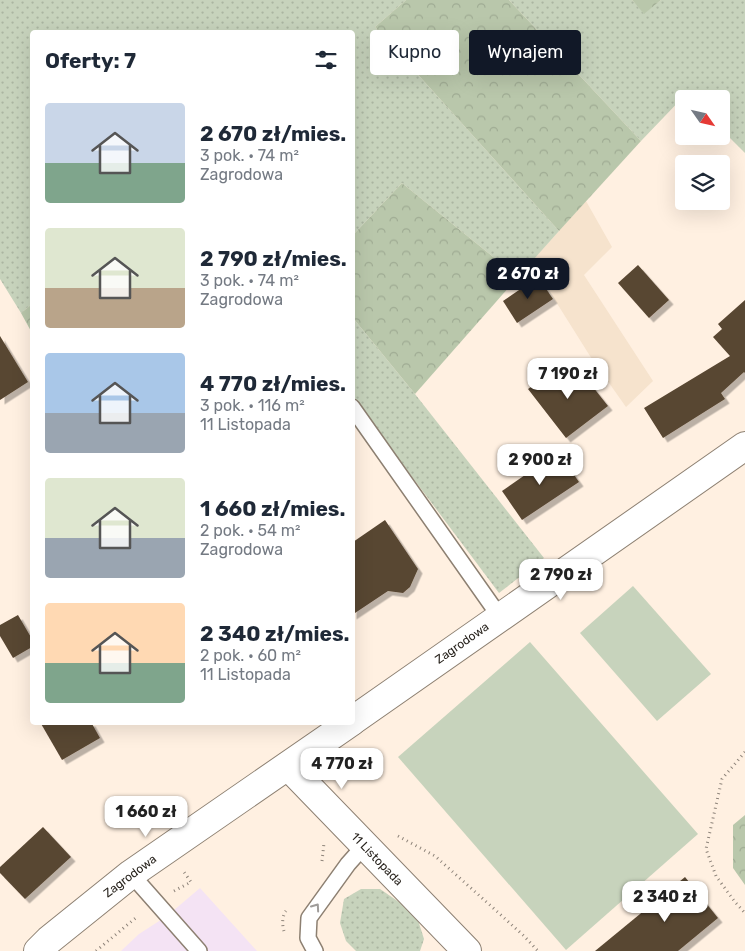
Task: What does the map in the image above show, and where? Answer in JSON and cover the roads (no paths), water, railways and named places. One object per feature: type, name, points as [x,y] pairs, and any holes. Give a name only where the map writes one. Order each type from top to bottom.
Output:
[{"type":"street","name":"Zagrodowa","points":[[355,720],[745,446]]},
{"type":"street","name":"Zagrodowa","points":[[38,951],[131,874],[348,725]]},
{"type":"street","name":"11 Listopada","points":[[288,766],[462,949]]},
{"type":"lane","points":[[355,411],[500,617]]},
{"type":"lane","points":[[315,951],[308,938],[309,918],[348,864],[364,846]]},
{"type":"lane","points":[[131,874],[199,951]]}]
